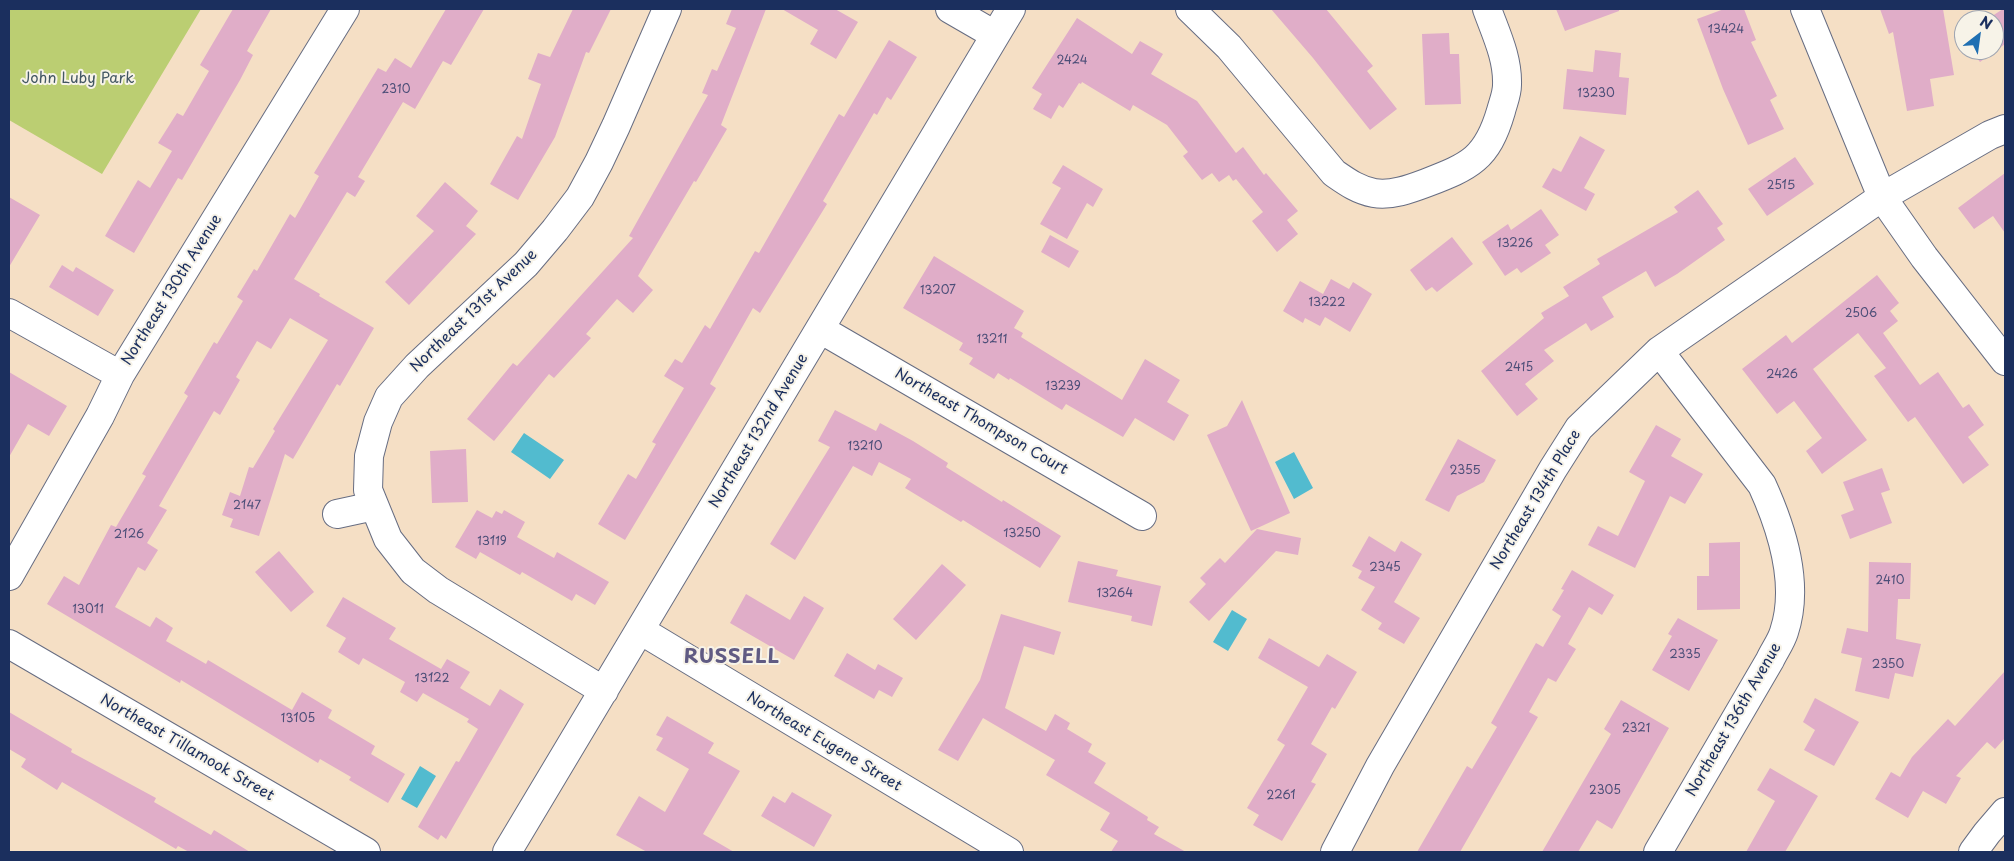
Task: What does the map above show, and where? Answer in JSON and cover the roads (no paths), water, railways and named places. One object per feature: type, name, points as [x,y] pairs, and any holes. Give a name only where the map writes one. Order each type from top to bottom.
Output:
[{"type":"street","name":"Northeast 130th Avenue","points":[[9,576],[100,416],[120,375],[345,9]]},
{"type":"street","name":"Northeast 131st Avenue","points":[[374,506],[368,490],[369,456],[378,422],[389,397],[417,366],[526,264],[580,197],[616,126],[667,9]]},
{"type":"street","points":[[950,9],[995,35]]},
{"type":"street","name":"Northeast 132nd Avenue","points":[[507,852],[1011,9]]},
{"type":"street","points":[[1190,9],[1229,47],[1334,173],[1356,188],[1376,194],[1407,190],[1456,172],[1483,150],[1494,133],[1507,87],[1505,59],[1487,9]]},
{"type":"street","points":[[1806,9],[1882,197],[1924,257],[2005,361]]},
{"type":"street","name":"Northeast 134th Place","points":[[1335,852],[1385,758],[1553,469],[1579,428],[1659,351],[1882,197],[1990,134],[2005,129]]},
{"type":"street","points":[[9,313],[120,375]]},
{"type":"street","name":"Northeast Thompson Court","points":[[820,329],[1142,516]]},
{"type":"street","name":"Northeast 136th Avenue","points":[[1658,852],[1770,660],[1784,633],[1790,604],[1789,575],[1784,544],[1773,510],[1762,485],[1659,351]]},
{"type":"street","points":[[337,514],[374,506],[388,539],[413,571],[438,590],[604,691]]},
{"type":"street","name":"Northeast Eugene Street","points":[[640,630],[1009,852]]},
{"type":"street","name":"Northeast Tillamook Street","points":[[9,644],[366,852]]},
{"type":"street","points":[[1973,852],[2005,812]]},
{"type":"water","points":[[524,433],[564,460],[550,479],[511,452]]},
{"type":"water","points":[[1294,452],[1313,488],[1294,499],[1275,462]]},
{"type":"water","points":[[1232,610],[1247,619],[1228,651],[1213,642]]},
{"type":"water","points":[[420,766],[436,776],[417,808],[401,799]]},
{"type":"district","name":"RUSSELL","points":[[732,657]]},
{"type":"park label","name":"John Luby Park","points":[[78,79]]}]
